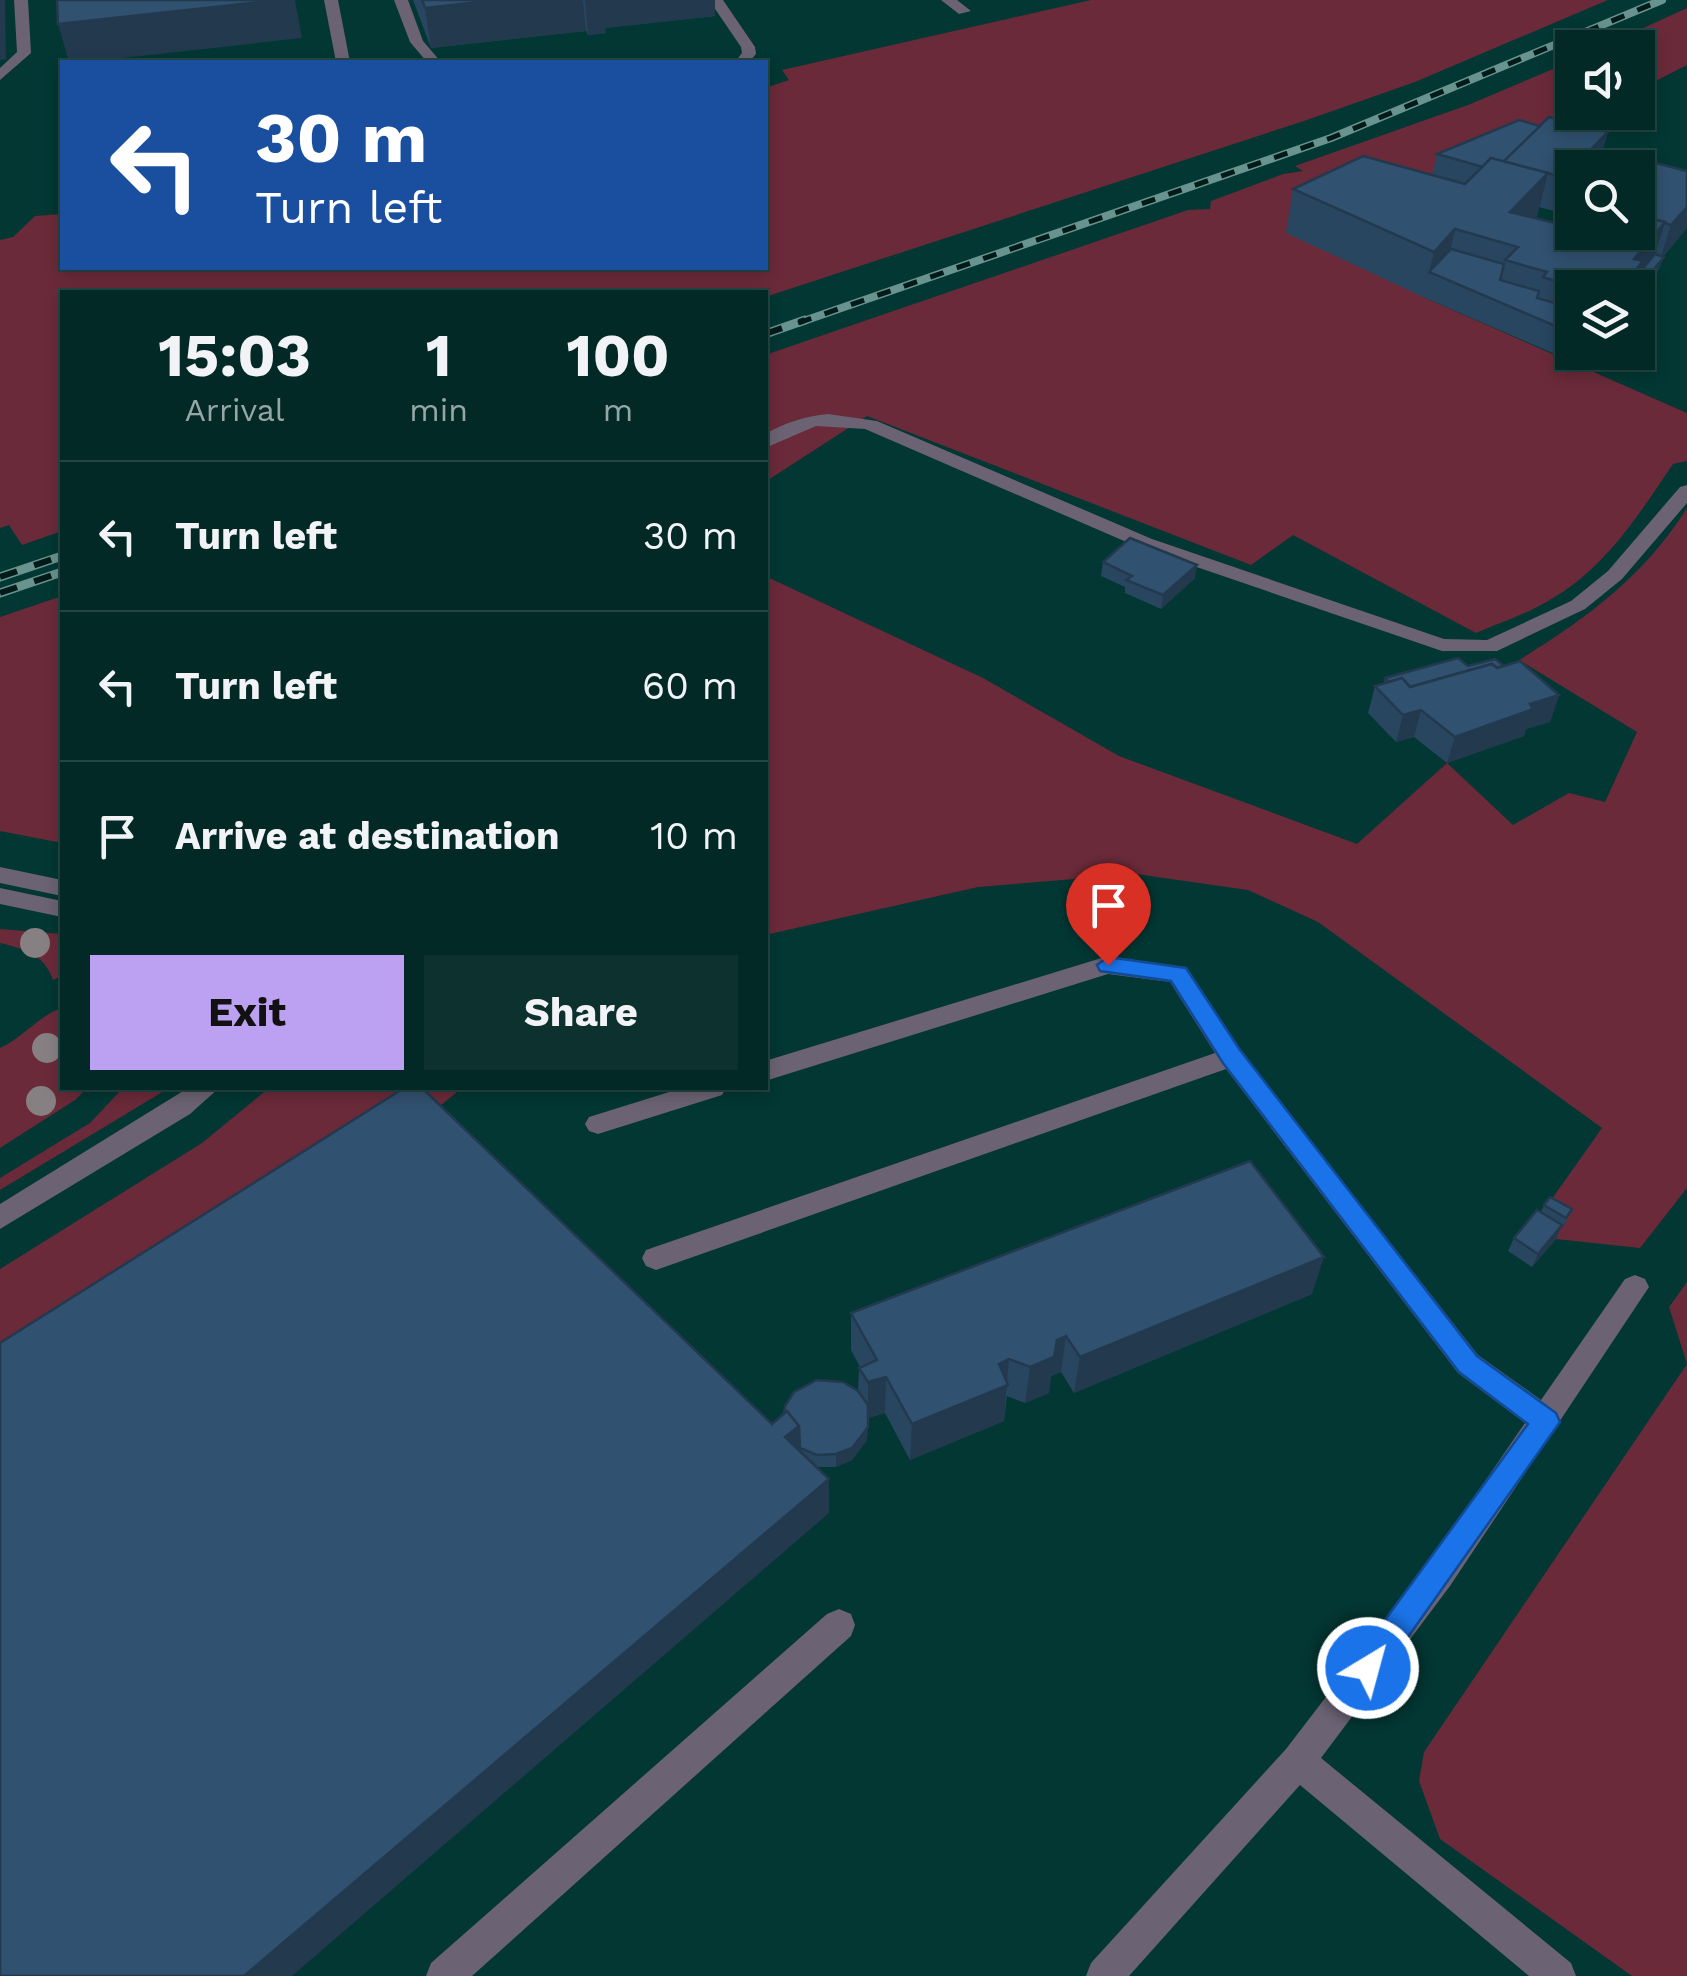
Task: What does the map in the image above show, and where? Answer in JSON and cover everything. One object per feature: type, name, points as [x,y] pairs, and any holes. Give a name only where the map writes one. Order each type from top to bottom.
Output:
[{"type":"street","points":[[0,76],[24,53],[20,0]]},
{"type":"street","points":[[331,0],[343,60]]},
{"type":"street","points":[[402,0],[417,42],[432,60]]},
{"type":"street","points":[[716,0],[748,48],[744,60]]},
{"type":"street","points":[[948,0],[964,12]]},
{"type":"street","points":[[768,440],[794,424],[815,418],[856,421],[1144,543],[1415,638],[1469,647],[1490,646],[1509,638],[1598,592],[1687,491]]},
{"type":"street","points":[[0,875],[60,888]]},
{"type":"street","points":[[0,896],[60,910]]},
{"type":"street","points":[[768,1071],[1108,965],[1178,974],[1231,1057],[1468,1364],[1546,1422]]},
{"type":"street","points":[[656,1258],[1231,1057]]},
{"type":"street","points":[[0,1218],[203,1090]]},
{"type":"street","points":[[598,1124],[707,1090]]},
{"type":"street","points":[[1104,1976],[1298,1760],[1439,1574],[1636,1287]]},
{"type":"street","points":[[444,1976],[838,1625]]},
{"type":"street","points":[[1298,1760],[1558,1976]]},
{"type":"shaded area","points":[[1091,0],[1608,0],[1415,82],[768,296],[768,290],[60,290],[60,532],[22,545],[9,525],[0,528],[0,240],[13,237],[35,216],[60,214],[60,270],[768,270],[768,87],[789,80],[782,70]]},
{"type":"shaded area","points":[[1687,8],[1687,65],[1655,81],[1655,30],[1639,30]]},
{"type":"shaded area","points":[[1555,68],[1557,130],[1423,297],[1555,355],[1555,370],[1589,370],[1687,413],[1687,461],[1673,464],[1633,522],[1587,574],[1540,606],[1476,633],[1293,535],[1251,565],[867,416],[768,480],[768,354],[1188,210],[1210,209],[1211,201],[1283,174],[1303,171],[1295,166],[1468,105]]},
{"type":"shaded area","points":[[1687,508],[1687,1188],[1640,1248],[1556,1239],[1531,1223],[1538,1218],[1560,1230],[1566,1222],[1544,1210],[1602,1128],[1318,922],[1248,890],[1136,874],[978,887],[768,934],[768,577],[983,678],[1119,756],[1357,844],[1447,763],[1513,825],[1569,793],[1605,802],[1637,732],[1519,660],[1612,594]]},
{"type":"shaded area","points":[[60,597],[60,843],[0,831],[0,617]]},
{"type":"shaded area","points":[[0,929],[60,934],[60,977],[53,980],[44,964],[32,954],[0,943]]},
{"type":"shaded area","points":[[60,1009],[60,1090],[85,1090],[0,1148],[0,1048]]},
{"type":"shaded area","points":[[121,1090],[166,1090],[0,1190],[0,1178],[90,1123]]},
{"type":"shaded area","points":[[267,1090],[460,1090],[424,1119],[0,1393],[0,1269],[202,1143]]},
{"type":"shaded area","points":[[1687,1282],[1687,1364],[1669,1307]]},
{"type":"shaded area","points":[[1687,1364],[1687,1976],[1632,1976],[1440,1839],[1419,1781],[1424,1752]]},
{"type":"building","points":[[57,0],[279,0],[58,24]]},
{"type":"building","points":[[422,0],[497,0],[425,8]]},
{"type":"building","points":[[1549,117],[1555,119],[1555,130],[1608,132],[1593,147],[1605,150],[1555,150],[1555,175],[1503,161]]},
{"type":"building","points":[[1519,120],[1540,126],[1503,162],[1491,158],[1483,167],[1437,154]]},
{"type":"building","points":[[1363,156],[1465,184],[1491,158],[1548,173],[1510,212],[1555,223],[1555,250],[1642,250],[1634,259],[1643,261],[1636,270],[1555,270],[1555,281],[1543,277],[1547,272],[1505,260],[1518,247],[1455,229],[1434,252],[1293,189]]},
{"type":"building","points":[[1655,163],[1687,171],[1687,207],[1671,225],[1655,220]]},
{"type":"building","points":[[1655,219],[1665,222],[1655,234]]},
{"type":"building","points":[[1451,249],[1504,264],[1500,280],[1539,291],[1537,298],[1555,303],[1555,326],[1429,272]]},
{"type":"building","points":[[1655,254],[1664,257],[1653,270],[1642,270]]},
{"type":"building","points":[[1130,538],[1197,565],[1163,595],[1126,580],[1132,576],[1103,562]]},
{"type":"building","points":[[1458,658],[1468,666],[1495,659],[1504,666],[1497,668],[1492,664],[1410,687],[1402,678],[1389,682],[1385,678]]},
{"type":"building","points":[[1520,661],[1559,695],[1530,704],[1533,709],[1455,737],[1421,710],[1403,715],[1375,686],[1402,678],[1410,687],[1492,664],[1497,668]]},
{"type":"building","points":[[401,1090],[424,1090],[772,1424],[787,1411],[799,1426],[785,1437],[829,1479],[244,1976],[0,1976],[0,1343]]},
{"type":"building","points":[[1250,1161],[1324,1257],[1080,1357],[1066,1336],[1057,1340],[1054,1357],[1030,1367],[1009,1359],[999,1364],[1008,1385],[912,1424],[886,1377],[868,1382],[859,1368],[877,1360],[851,1313]]},
{"type":"building","points":[[1550,1197],[1572,1209],[1566,1218],[1544,1205]]},
{"type":"building","points":[[1537,1210],[1562,1225],[1538,1254],[1514,1238]]},
{"type":"building","points":[[817,1380],[843,1382],[858,1391],[868,1405],[868,1427],[852,1448],[817,1455],[800,1448],[799,1426],[787,1411],[784,1413],[785,1406],[794,1392]]},
{"type":"railway","points":[[798,323],[1331,138],[1662,0]]},
{"type":"railway","points":[[768,333],[805,320]]},
{"type":"railway","points":[[0,577],[60,557]]},
{"type":"railway","points":[[0,593],[60,573]]},
{"type":"route","points":[[1108,965],[1178,974],[1231,1057],[1468,1364],[1546,1422],[1368,1668]]}]
